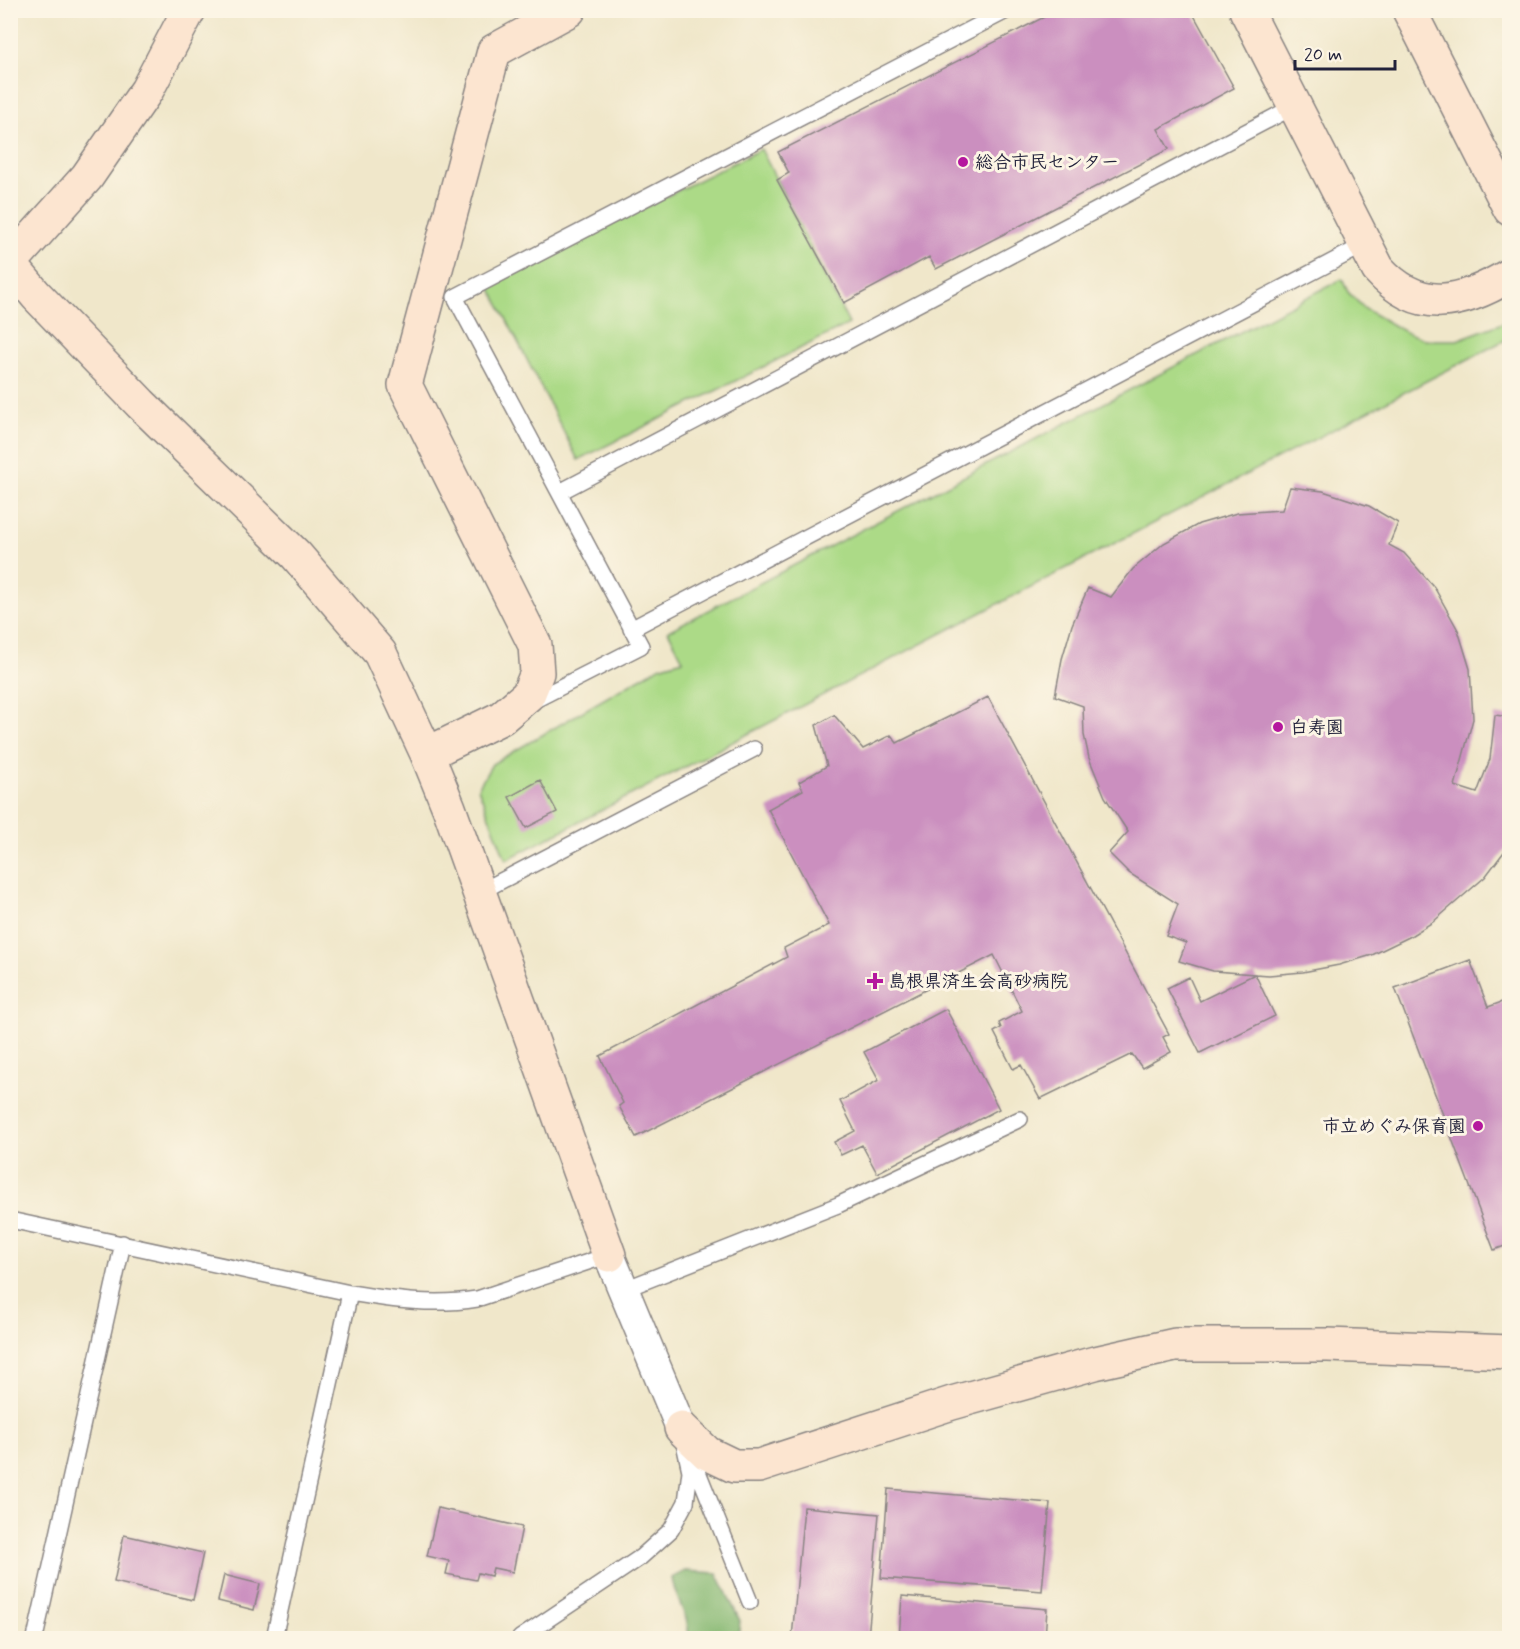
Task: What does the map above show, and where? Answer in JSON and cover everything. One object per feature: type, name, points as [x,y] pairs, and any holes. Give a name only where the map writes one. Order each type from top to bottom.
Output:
[{"type":"street","points":[[189,10],[147,90],[87,177],[10,263],[36,295],[141,404],[296,555],[380,654],[427,754],[449,808],[609,1256],[625,1289],[681,1428],[707,1453],[734,1466],[759,1466],[952,1402],[1095,1363],[1175,1345],[1328,1345],[1509,1352]]},
{"type":"street","points":[[427,754],[501,718],[528,695],[537,673],[535,645],[405,385],[494,51],[569,10]]},
{"type":"street","points":[[1246,10],[1378,269],[1389,281],[1410,295],[1437,301],[1473,295],[1509,275]]},
{"type":"street","points":[[1409,10],[1509,209]]},
{"type":"lane","points":[[501,718],[640,646],[455,297],[1008,10]]},
{"type":"lane","points":[[560,492],[1295,106]]},
{"type":"lane","points":[[631,629],[1366,244]]},
{"type":"lane","points":[[478,893],[754,749]]},
{"type":"lane","points":[[625,1289],[838,1205],[1020,1119]]},
{"type":"lane","points":[[10,1220],[350,1293],[400,1301],[455,1303],[477,1299],[609,1256]]},
{"type":"lane","points":[[35,1638],[123,1243]]},
{"type":"lane","points":[[274,1638],[350,1293]]},
{"type":"lane","points":[[681,1428],[750,1602]]},
{"type":"lane","points":[[520,1638],[641,1557],[671,1530],[686,1502],[690,1471],[681,1428]]},
{"type":"green space","points":[[761,149],[849,324],[578,460],[489,285]]},
{"type":"green space","points":[[1342,279],[1348,292],[1365,309],[1405,332],[1427,340],[1457,340],[1505,322],[1509,323],[1509,338],[506,860],[478,788],[492,764],[659,667],[683,660],[668,631]]},
{"type":"green space","points":[[685,1571],[717,1573],[740,1621],[738,1638],[688,1638],[685,1615],[672,1578]]},
{"type":"building","name":"総合市民センター","points":[[1058,10],[1100,10],[1102,15],[1112,10],[1191,10],[1234,88],[1158,129],[1169,149],[936,269],[929,257],[844,303],[777,180],[789,173],[778,152]]},
{"type":"building","name":"白寿園","points":[[1290,487],[1323,491],[1369,506],[1398,523],[1389,545],[1404,553],[1434,587],[1458,630],[1470,669],[1473,719],[1455,786],[1477,793],[1490,759],[1495,715],[1510,717],[1510,844],[1485,877],[1433,922],[1372,955],[1339,965],[1303,972],[1269,975],[1213,971],[1179,961],[1186,943],[1166,936],[1178,904],[1129,873],[1109,853],[1128,832],[1105,797],[1089,758],[1084,735],[1083,706],[1055,696],[1062,659],[1072,625],[1088,588],[1111,597],[1133,569],[1164,543],[1199,524],[1237,513],[1282,510]]},
{"type":"building","points":[[988,697],[1169,1034],[1163,1037],[1171,1052],[1142,1068],[1132,1054],[1040,1099],[1021,1065],[1013,1069],[994,1032],[1001,1028],[999,1023],[1022,1011],[994,955],[636,1137],[619,1106],[623,1103],[600,1056],[787,957],[784,948],[829,925],[768,809],[803,790],[799,782],[827,766],[816,725],[834,715],[863,749],[891,735],[897,743]]},
{"type":"building","points":[[540,780],[557,812],[526,828],[509,797]]},
{"type":"building","name":"市立めぐみ保育園","points":[[1470,960],[1488,1007],[1510,999],[1510,1244],[1494,1250],[1395,988]]},
{"type":"building","points":[[1255,974],[1275,1016],[1200,1053],[1167,988],[1189,977],[1200,1001]]},
{"type":"building","points":[[946,1009],[999,1109],[877,1173],[862,1145],[841,1155],[834,1142],[855,1131],[840,1101],[879,1080],[864,1052]]},
{"type":"building","points":[[888,1489],[1050,1503],[1042,1591],[881,1578]]},
{"type":"building","points":[[804,1507],[879,1514],[868,1638],[792,1638]]},
{"type":"building","points":[[438,1508],[522,1527],[513,1572],[493,1568],[491,1576],[478,1573],[476,1580],[446,1574],[449,1561],[427,1556]]},
{"type":"building","points":[[124,1535],[203,1553],[193,1600],[114,1582]]},
{"type":"building","points":[[224,1575],[260,1584],[254,1610],[218,1601]]},
{"type":"building","points":[[902,1596],[1047,1609],[1045,1638],[899,1638]]},
{"type":"place","name":"総合市民センター","points":[[963,162]]},
{"type":"place","name":"白寿園","points":[[1278,727]]},
{"type":"place","name":"島根県済生会高砂病院","points":[[875,981]]},
{"type":"place","name":"市立めぐみ保育園","points":[[1478,1126]]}]
